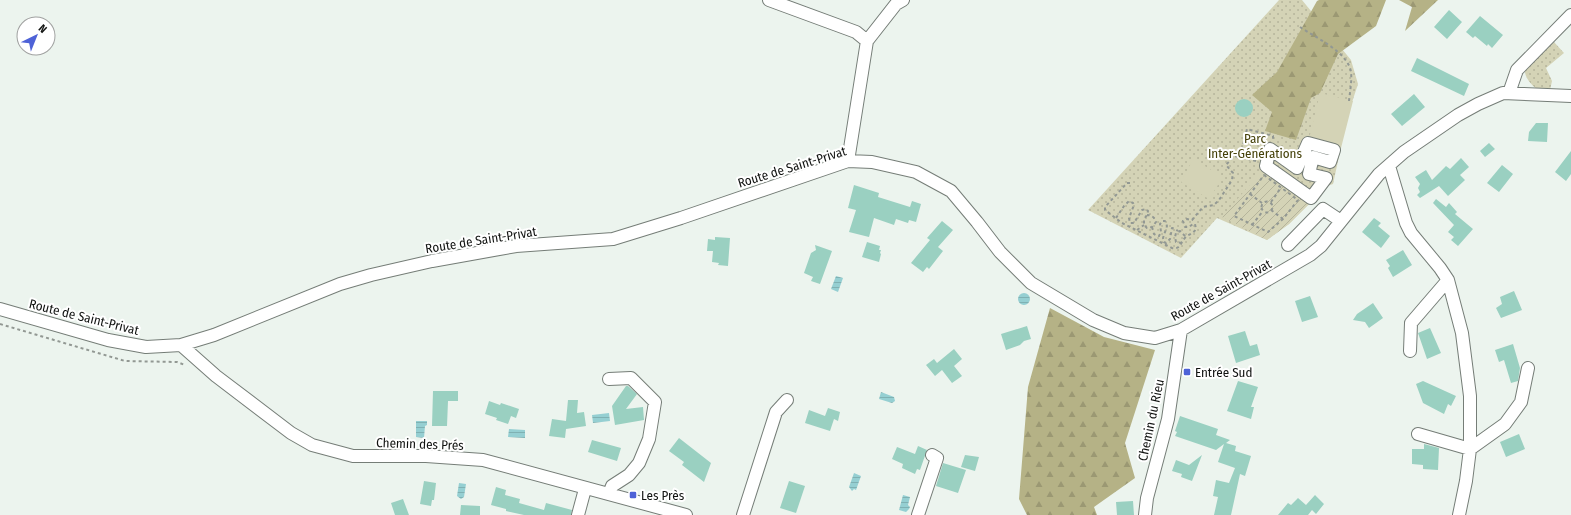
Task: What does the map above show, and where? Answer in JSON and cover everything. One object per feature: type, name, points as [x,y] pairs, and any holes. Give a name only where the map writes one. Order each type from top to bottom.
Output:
[{"type":"street","points":[[769,0],[856,32],[867,42]]},
{"type":"street","points":[[848,161],[867,42],[896,4],[903,0]]},
{"type":"street","points":[[1509,93],[1517,70],[1571,15]]},
{"type":"street","name":"Route de Saint-Privat","points":[[0,309],[108,340],[146,347],[181,345],[214,335],[340,284],[365,277],[432,261],[516,246],[613,238],[681,218],[848,161],[872,162],[916,172],[951,191],[1000,252],[1031,283],[1093,320],[1124,333],[1155,338],[1181,330],[1298,263],[1321,246],[1379,174],[1404,152],[1458,115],[1497,95],[1509,93],[1571,96]]},
{"type":"street","points":[[1308,143],[1334,150],[1330,162],[1314,157],[1309,174],[1326,178],[1311,198],[1266,166],[1270,149],[1297,168],[1308,143]]},
{"type":"street","points":[[1388,166],[1406,223],[1411,233],[1448,280],[1462,333],[1470,396],[1470,449],[1466,481],[1459,515]]},
{"type":"street","points":[[1288,245],[1322,209],[1341,221]]},
{"type":"street","points":[[1410,350],[1411,323],[1448,280]]},
{"type":"street","name":"Chemin du Rieu","points":[[1145,515],[1147,498],[1168,419],[1181,330]]},
{"type":"street","name":"Chemin des Prés","points":[[181,345],[228,386],[290,433],[312,446],[353,456],[426,456],[483,460],[681,514]]},
{"type":"street","points":[[1470,449],[1505,424],[1521,402],[1528,368]]},
{"type":"street","points":[[609,379],[631,378],[655,402],[649,439],[639,463],[629,475],[612,486],[609,494]]},
{"type":"street","points":[[743,515],[776,412],[787,400]]},
{"type":"street","points":[[1418,434],[1470,449]]},
{"type":"street","points":[[918,515],[937,458],[932,456]]},
{"type":"street","points":[[578,515],[585,489]]},
{"type":"path","points":[[1300,27],[1342,54],[1348,61],[1352,78],[1349,101]]},
{"type":"path","points":[[1240,157],[1247,129],[1273,136],[1270,149]]},
{"type":"path","points":[[1130,183],[1128,183],[1105,207],[1107,212],[1144,234],[1174,249],[1178,248],[1186,237],[1192,234],[1196,227],[1193,224],[1189,227],[1185,227],[1183,221],[1187,219],[1192,220],[1203,207],[1214,205],[1232,180],[1233,173],[1226,165],[1234,156],[1266,164]]},
{"type":"path","points":[[1264,175],[1298,200],[1283,219],[1268,232],[1234,216],[1250,194],[1264,175]]},
{"type":"path","points":[[1270,202],[1281,188]]},
{"type":"path","points":[[1250,194],[1262,203]]},
{"type":"path","points":[[1116,218],[1129,201],[1134,203],[1129,218],[1130,223],[1134,223],[1144,209],[1148,210],[1144,219],[1144,225],[1147,228]]},
{"type":"path","points":[[1262,203],[1267,201],[1270,202]]},
{"type":"path","points":[[1270,202],[1273,207],[1272,210],[1283,219]]},
{"type":"path","points":[[1262,203],[1261,207],[1263,211]]},
{"type":"path","points":[[1263,211],[1268,212],[1272,210]]},
{"type":"path","points":[[1252,225],[1263,211]]},
{"type":"path","points":[[1147,215],[1150,215],[1156,222],[1152,227],[1147,228]]},
{"type":"path","points":[[1152,227],[1154,234],[1159,236],[1161,232],[1160,224],[1162,221],[1165,221],[1167,226],[1163,238],[1164,242],[1170,239],[1172,228],[1182,232],[1186,237]]},
{"type":"path","points":[[1138,230],[1144,225]]},
{"type":"path","points":[[1144,234],[1147,228]]},
{"type":"path","points":[[1178,231],[1175,235],[1175,239],[1176,242],[1182,243]]},
{"type":"path","points":[[0,324],[125,361],[177,362],[192,367]]},
{"type":"green space","name":"Parc Inter-Générations","points":[[1279,0],[1302,0],[1351,60],[1358,84],[1336,151],[1340,152],[1333,184],[1324,187],[1289,224],[1267,240],[1217,218],[1181,258],[1088,210]]},
{"type":"green space","points":[[1386,0],[1376,26],[1338,54],[1320,93],[1311,98],[1296,140],[1265,131],[1272,112],[1252,95],[1277,72],[1317,1]]},
{"type":"green space","points":[[1399,0],[1438,0],[1405,31],[1412,7]]},
{"type":"green space","points":[[1554,42],[1564,53],[1546,68],[1552,81],[1550,90],[1537,89],[1528,80],[1525,70]]},
{"type":"green space","points":[[1320,93],[1353,101],[1340,152],[1308,143]]},
{"type":"green space","points":[[1193,159],[1223,177],[1209,199],[1181,182]]},
{"type":"green space","points":[[1266,166],[1313,200],[1289,224],[1267,240],[1222,217]]},
{"type":"green space","points":[[1050,308],[1104,337],[1155,350],[1125,443],[1135,478],[1094,507],[1097,515],[1027,515],[1019,499],[1028,387]]},
{"type":"water","points":[[836,276],[843,278],[838,292],[831,289]]},
{"type":"water","points":[[1026,293],[1029,294],[1029,304],[1022,305],[1019,304],[1018,297],[1019,294]]},
{"type":"water","points":[[881,392],[894,397],[895,401],[892,403],[879,399]]},
{"type":"water","points":[[609,413],[610,421],[593,423],[592,415]]},
{"type":"water","points":[[416,421],[427,421],[424,438],[416,437]]},
{"type":"water","points":[[509,429],[525,430],[525,438],[508,437]]},
{"type":"water","points":[[854,473],[861,476],[856,490],[854,489],[852,491],[849,487]]},
{"type":"water","points":[[459,483],[466,484],[464,497],[461,499],[457,496]]},
{"type":"water","points":[[903,495],[910,497],[908,505],[910,507],[906,512],[899,510]]},
{"type":"building","points":[[1449,10],[1462,22],[1447,39],[1434,27]]},
{"type":"building","points":[[1480,16],[1503,35],[1492,48],[1488,44],[1487,46],[1475,36],[1473,38],[1466,32]]},
{"type":"building","points":[[1417,58],[1469,84],[1464,96],[1411,71]]},
{"type":"building","points":[[1414,94],[1425,107],[1402,126],[1391,114]]},
{"type":"building","points":[[1244,99],[1250,102],[1253,108],[1250,114],[1244,117],[1238,114],[1235,108],[1238,102]]},
{"type":"building","points":[[1536,123],[1548,123],[1547,142],[1528,141],[1529,132]]},
{"type":"building","points":[[1489,143],[1495,149],[1485,157],[1480,151]]},
{"type":"building","points":[[1571,151],[1571,174],[1566,181],[1555,172]]},
{"type":"building","points":[[1461,158],[1469,167],[1460,175],[1465,180],[1448,196],[1439,186],[1420,198],[1417,195],[1420,192],[1418,188],[1420,184],[1415,177],[1426,170],[1432,180],[1446,166],[1450,169]]},
{"type":"building","points":[[1502,165],[1513,174],[1499,192],[1487,183]]},
{"type":"building","points":[[854,185],[879,193],[878,197],[910,207],[912,201],[921,204],[916,222],[909,220],[908,223],[896,219],[894,225],[874,218],[869,237],[849,232],[856,210],[848,208]]},
{"type":"building","points":[[1436,199],[1446,207],[1449,203],[1457,212],[1455,214],[1473,229],[1458,246],[1451,240],[1454,237],[1448,232],[1454,225],[1433,203]]},
{"type":"building","points":[[1374,218],[1381,223],[1378,226],[1390,236],[1381,248],[1362,232]]},
{"type":"building","points":[[942,221],[953,230],[938,247],[943,251],[929,269],[927,267],[923,272],[911,263],[930,240],[927,238]]},
{"type":"building","points":[[715,237],[730,238],[728,266],[718,265],[719,263],[712,262],[713,251],[707,251],[708,239],[715,240]]},
{"type":"building","points":[[867,242],[880,246],[879,250],[881,250],[881,254],[879,262],[862,257]]},
{"type":"building","points":[[815,245],[832,251],[820,284],[811,281],[813,277],[804,273],[811,253],[816,250]]},
{"type":"building","points":[[1403,250],[1412,265],[1393,277],[1388,268],[1390,266],[1386,260]]},
{"type":"building","points":[[1514,291],[1522,310],[1501,318],[1496,308],[1502,304],[1500,297]]},
{"type":"building","points":[[1310,296],[1318,317],[1302,322],[1295,301]]},
{"type":"building","points":[[1373,303],[1383,318],[1369,328],[1365,322],[1353,320],[1357,314]]},
{"type":"building","points":[[1027,326],[1031,339],[1006,350],[1001,334]]},
{"type":"building","points":[[1430,328],[1441,353],[1427,359],[1418,333]]},
{"type":"building","points":[[1245,331],[1250,346],[1257,344],[1260,355],[1236,363],[1228,336]]},
{"type":"building","points":[[1513,344],[1520,368],[1518,381],[1511,383],[1504,360],[1499,362],[1495,350]]},
{"type":"building","points":[[954,349],[962,359],[954,366],[962,376],[952,383],[942,370],[935,376],[926,365],[934,359],[937,363]]},
{"type":"building","points":[[1238,381],[1258,387],[1251,407],[1254,407],[1251,419],[1227,411]]},
{"type":"building","points":[[1423,381],[1456,396],[1451,406],[1448,404],[1444,414],[1423,403],[1416,384]]},
{"type":"building","points":[[626,386],[637,394],[626,409],[643,407],[644,420],[615,425],[612,406]]},
{"type":"building","points":[[433,391],[458,391],[458,401],[448,401],[447,426],[432,426]]},
{"type":"building","points":[[568,400],[578,400],[577,413],[584,412],[586,426],[566,429],[565,438],[549,436],[552,419],[566,421]]},
{"type":"building","points":[[489,401],[519,409],[516,418],[511,416],[508,424],[485,414]]},
{"type":"building","points":[[828,408],[840,412],[838,421],[834,419],[830,431],[805,423],[809,410],[825,416]]},
{"type":"building","points":[[1180,416],[1218,429],[1216,435],[1230,440],[1226,443],[1236,446],[1235,451],[1251,456],[1245,476],[1240,474],[1231,515],[1214,515],[1218,497],[1213,496],[1216,480],[1229,483],[1235,468],[1218,462],[1224,444],[1216,450],[1175,436],[1177,432],[1175,431]]},
{"type":"building","points":[[1519,434],[1525,449],[1506,457],[1500,442]]},
{"type":"building","points":[[679,438],[711,463],[704,482],[682,465],[684,462],[669,451]]},
{"type":"building","points":[[592,440],[621,448],[617,461],[588,452]]},
{"type":"building","points":[[1424,444],[1439,448],[1438,470],[1423,469],[1423,465],[1412,464],[1412,449],[1424,449]]},
{"type":"building","points":[[918,446],[927,450],[920,470],[917,469],[915,474],[902,468],[903,464],[892,459],[897,447],[915,454]]},
{"type":"building","points":[[965,455],[979,457],[975,471],[961,467]]},
{"type":"building","points":[[1202,455],[1192,481],[1181,477],[1182,474],[1172,471],[1176,460],[1189,465]]},
{"type":"building","points":[[943,463],[966,470],[958,493],[936,486]]},
{"type":"building","points":[[424,481],[436,483],[434,500],[432,500],[431,506],[420,504]]},
{"type":"building","points":[[789,481],[805,486],[796,513],[780,508]]},
{"type":"building","points":[[496,487],[506,490],[505,495],[520,499],[519,503],[544,510],[546,503],[572,510],[571,515],[524,515],[506,511],[506,509],[491,505]]},
{"type":"building","points":[[1315,495],[1324,504],[1316,514],[1312,510],[1308,515],[1278,515],[1288,503],[1291,505],[1298,498],[1306,505]]},
{"type":"building","points":[[403,499],[409,515],[395,515],[391,503]]},
{"type":"building","points":[[1133,501],[1134,515],[1117,515],[1116,502]]},
{"type":"building","points":[[461,505],[480,506],[480,515],[460,515]]},
{"type":"place","name":"Entrée Sud","points":[[1187,372]]},
{"type":"place","name":"Les Près","points":[[633,495]]}]
